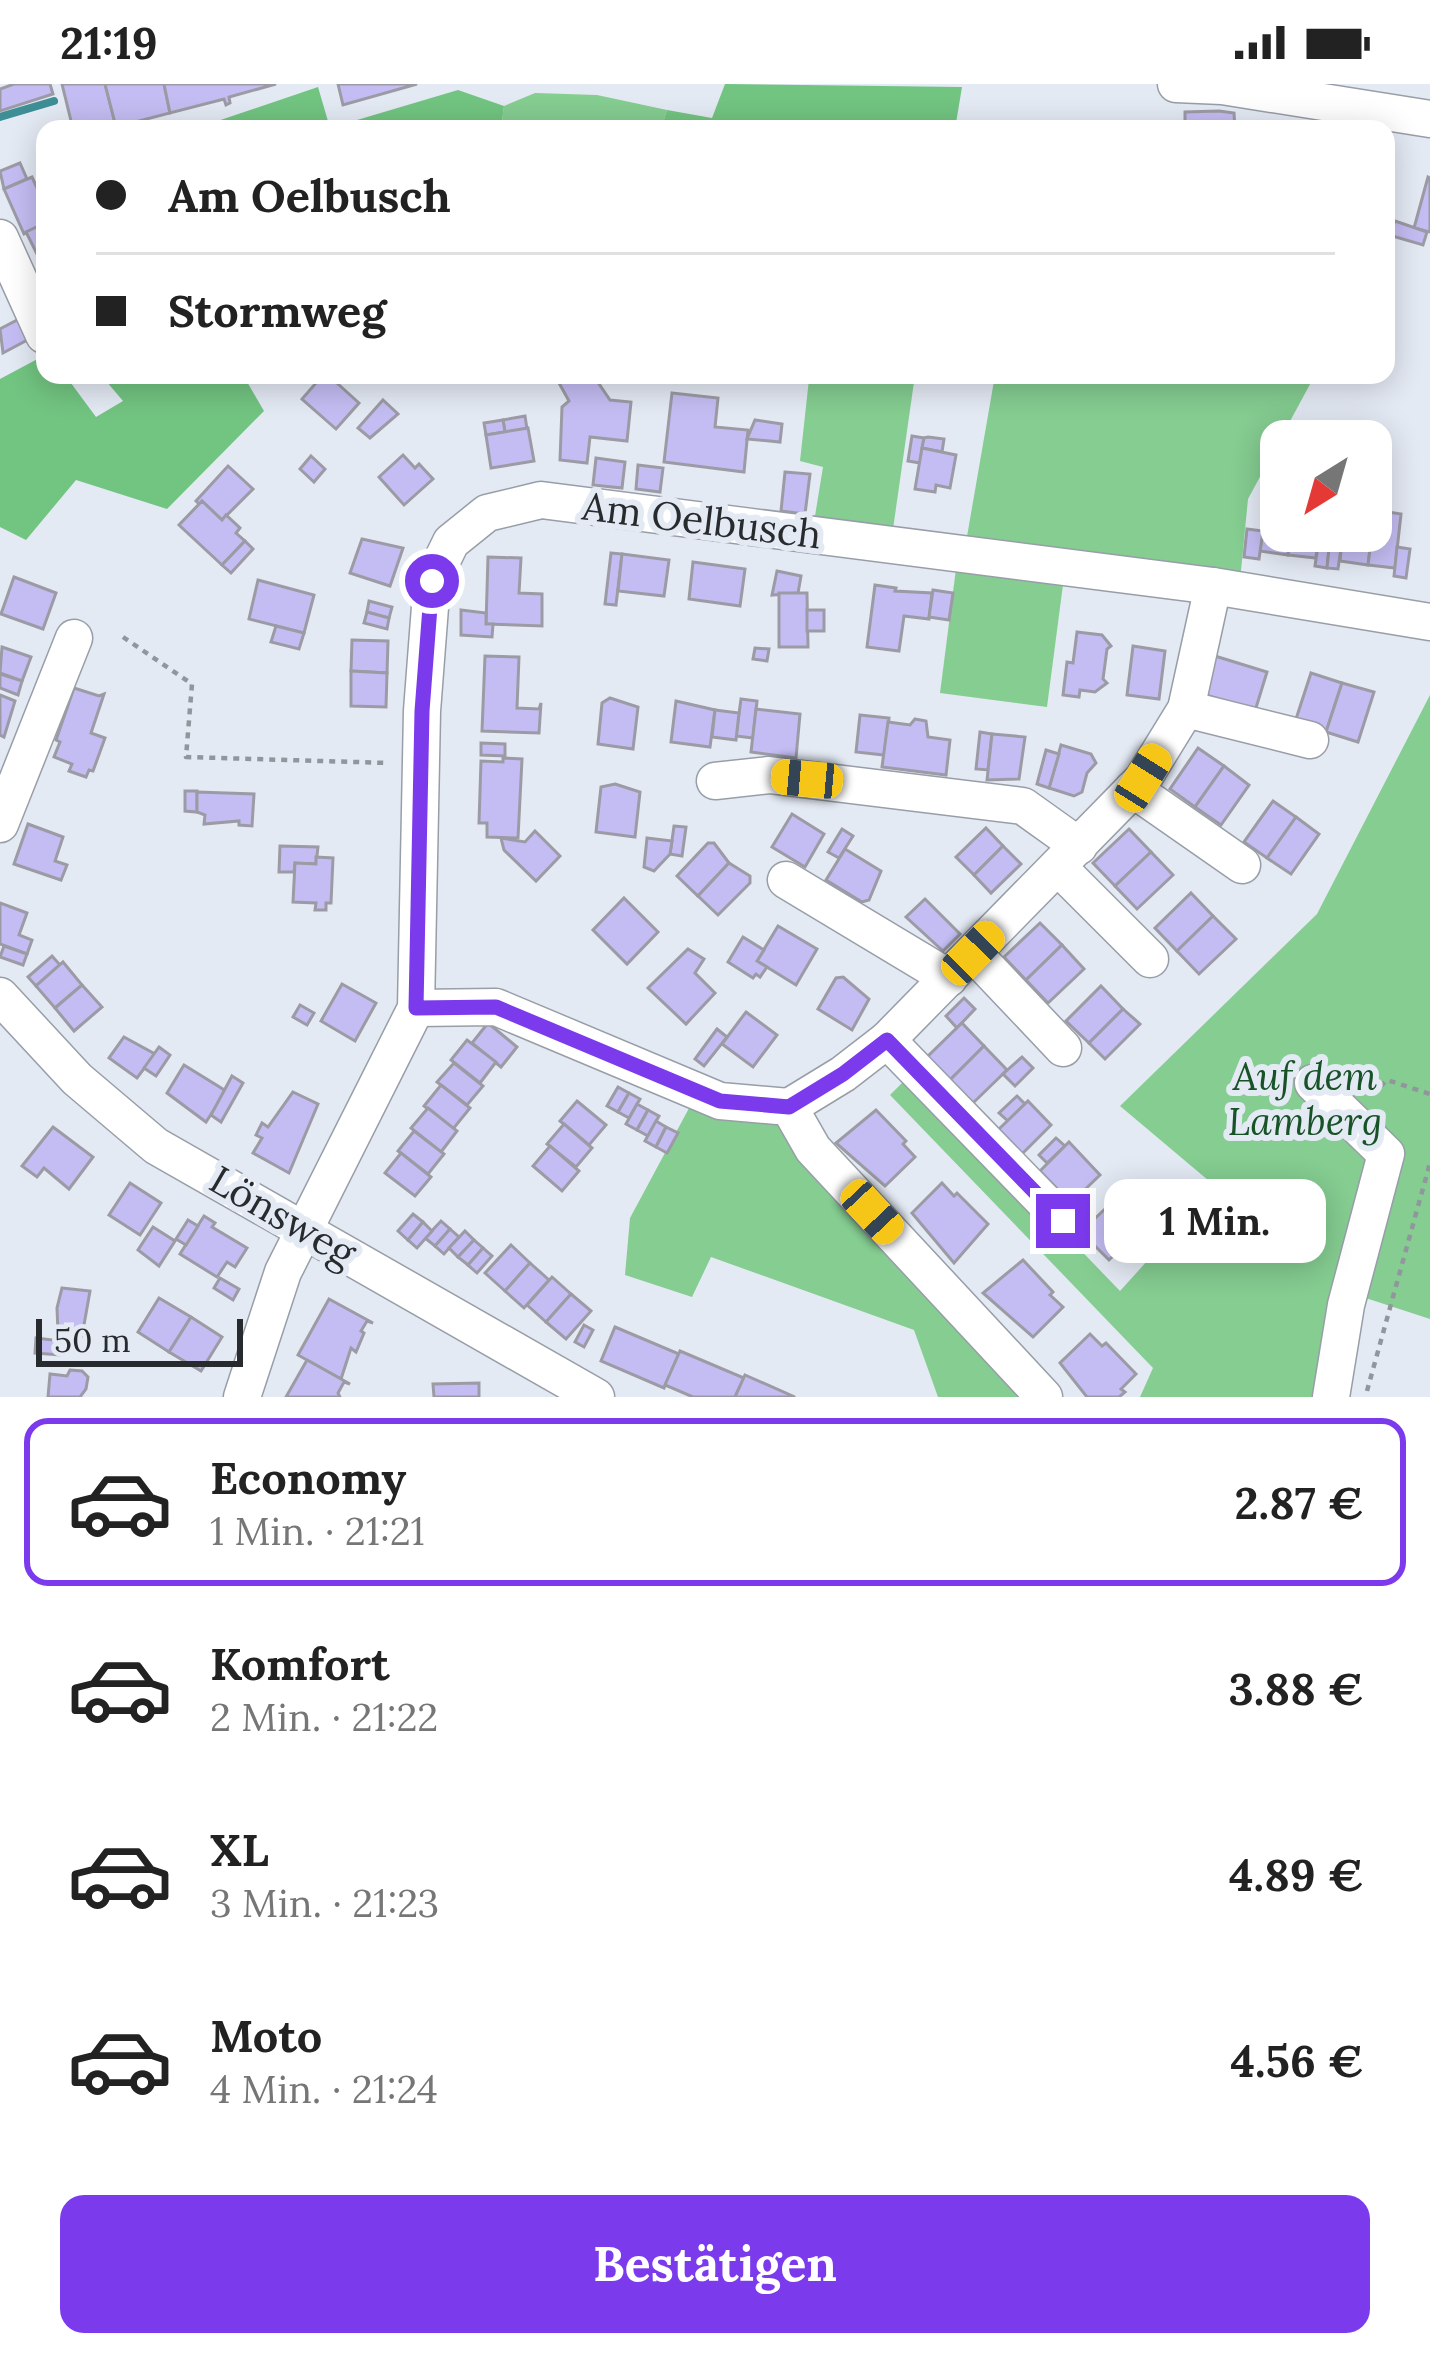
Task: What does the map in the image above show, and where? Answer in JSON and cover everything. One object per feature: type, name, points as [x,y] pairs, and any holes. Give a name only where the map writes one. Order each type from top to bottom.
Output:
[{"type":"street","points":[[1176,84],[1222,86],[1430,119]]},
{"type":"street","points":[[0,238],[36,317]]},
{"type":"street","name":"Am Oelbusch","points":[[242,1397],[283,1272],[416,1008],[424,639],[432,581],[451,542],[487,513],[542,500],[1213,586],[1430,622]]},
{"type":"street","points":[[416,1008],[496,1007],[720,1101],[789,1107],[887,1040],[1132,789],[1186,709],[1213,586]]},
{"type":"street","points":[[0,824],[74,638]]},
{"type":"street","points":[[1186,709],[1310,740]]},
{"type":"street","points":[[715,781],[769,775],[1023,806],[1150,959]]},
{"type":"street","points":[[1132,789],[1242,865]]},
{"type":"street","points":[[786,880],[961,965],[1064,1048]]},
{"type":"street","name":"Lönsweg","points":[[0,996],[77,1079],[157,1145],[596,1397]]},
{"type":"street","points":[[887,1040],[1063,1221]]},
{"type":"street","points":[[1313,1083],[1386,1154],[1346,1304],[1331,1397]]},
{"type":"street","points":[[789,1107],[813,1149],[1044,1397]]},
{"type":"path","points":[[123,638],[192,684],[186,757],[420,764]]},
{"type":"path","points":[[1349,1118],[1387,1080],[1430,1094]]},
{"type":"path","points":[[1365,1397],[1430,1163]]},
{"type":"green space","points":[[725,84],[962,87],[956,120],[664,120],[667,110],[712,118]]},
{"type":"green space","points":[[318,87],[328,120],[221,120]]},
{"type":"green space","points":[[458,90],[504,106],[502,120],[357,120]]},
{"type":"green space","points":[[535,93],[597,95],[667,110],[664,120],[502,120],[504,106]]},
{"type":"green space","points":[[36,360],[36,384],[72,384],[96,417],[123,401],[109,384],[248,384],[264,411],[167,509],[76,480],[26,540],[0,527],[0,379]]},
{"type":"green space","points":[[808,384],[914,384],[893,529],[815,516],[823,467],[800,461]]},
{"type":"green space","points":[[993,384],[1310,384],[1291,420],[1260,420],[1260,477],[1248,499],[1240,581],[965,548]]},
{"type":"green space","points":[[957,561],[1064,577],[1047,707],[940,693]]},
{"type":"green space","name":"Auf dem Lamberg","points":[[1430,695],[1430,1319],[1335,1288],[1315,1397],[1140,1397],[1153,1368],[890,1095],[911,1074],[1120,1291],[1215,1186],[1120,1106],[1317,914]]},
{"type":"green space","points":[[695,1097],[785,1114],[1034,1397],[938,1397],[914,1330],[711,1257],[692,1297],[625,1275],[630,1218]]},
{"type":"building","points":[[50,84],[53,94],[0,111],[0,89]]},
{"type":"building","points":[[62,84],[105,84],[114,120],[71,120]]},
{"type":"building","points":[[105,84],[164,84],[170,113],[114,120]]},
{"type":"building","points":[[164,84],[276,84],[229,97],[226,105],[224,99],[170,113]]},
{"type":"building","points":[[338,84],[417,84],[343,105]]},
{"type":"building","points":[[1185,112],[1234,113],[1234,120],[1185,120]]},
{"type":"building","points":[[20,163],[27,179],[4,189],[0,171]]},
{"type":"building","points":[[32,177],[36,228],[24,234],[4,189]]},
{"type":"building","points":[[1430,178],[1430,232],[1414,228]]},
{"type":"building","points":[[1395,221],[1427,232],[1423,245],[1395,237]]},
{"type":"building","points":[[36,227],[36,252],[26,232]]},
{"type":"building","points":[[19,319],[29,339],[3,353],[0,329]]},
{"type":"building","points":[[315,384],[338,384],[359,403],[336,429],[302,399]]},
{"type":"building","points":[[560,384],[599,384],[610,400],[631,402],[627,441],[590,437],[587,463],[560,460],[562,407],[569,401]]},
{"type":"building","points":[[672,393],[718,398],[715,427],[748,430],[744,472],[664,462]]},
{"type":"building","points":[[383,400],[398,414],[370,438],[358,428]]},
{"type":"building","points":[[525,416],[527,429],[505,432],[503,420]]},
{"type":"building","points":[[503,420],[505,432],[486,435],[484,423]]},
{"type":"building","points":[[755,420],[782,424],[780,442],[747,439]]},
{"type":"building","points":[[528,428],[534,461],[491,468],[486,435]]},
{"type":"building","points":[[912,436],[924,438],[920,463],[908,461]]},
{"type":"building","points":[[928,437],[944,439],[942,452],[922,448]]},
{"type":"building","points":[[922,448],[956,455],[950,488],[915,489]]},
{"type":"building","points":[[403,455],[433,479],[404,505],[379,477]]},
{"type":"building","points":[[311,456],[325,469],[314,482],[300,469]]},
{"type":"building","points":[[596,458],[625,462],[622,488],[593,485]]},
{"type":"building","points":[[638,465],[663,468],[660,492],[636,489]]},
{"type":"building","points":[[228,466],[253,489],[222,520],[196,501]]},
{"type":"building","points":[[785,472],[810,474],[805,514],[781,511]]},
{"type":"building","points":[[202,501],[222,520],[226,515],[240,528],[236,533],[245,541],[222,565],[179,525]]},
{"type":"building","points":[[1392,513],[1401,514],[1395,568],[1368,565],[1370,552],[1392,552]]},
{"type":"building","points":[[1247,529],[1260,531],[1259,559],[1244,557]]},
{"type":"building","points":[[362,539],[403,548],[390,586],[350,573]]},
{"type":"building","points":[[245,541],[253,549],[231,573],[222,565]]},
{"type":"building","points":[[1397,547],[1410,549],[1406,578],[1394,576]]},
{"type":"building","points":[[1288,552],[1317,552],[1316,558]]},
{"type":"building","points":[[1317,552],[1329,552],[1327,568],[1315,566]]},
{"type":"building","points":[[1329,552],[1340,552],[1338,569],[1327,568]]},
{"type":"building","points":[[1341,552],[1370,552],[1368,565],[1340,561]]},
{"type":"building","points":[[611,553],[622,554],[616,605],[605,604]]},
{"type":"building","points":[[622,554],[669,560],[664,596],[618,591]]},
{"type":"building","points":[[488,557],[521,558],[519,593],[542,594],[542,626],[486,624]]},
{"type":"building","points":[[693,562],[745,569],[740,606],[689,599]]},
{"type":"building","points":[[777,571],[801,576],[798,593],[772,595]]},
{"type":"building","points":[[14,577],[56,593],[43,629],[1,614]]},
{"type":"building","points":[[258,580],[314,595],[304,633],[249,619]]},
{"type":"building","points":[[875,585],[932,593],[929,619],[904,616],[899,651],[867,647]]},
{"type":"building","points":[[933,590],[953,593],[949,620],[929,617]]},
{"type":"building","points":[[779,593],[807,593],[808,647],[779,647]]},
{"type":"building","points":[[369,601],[392,607],[389,618],[367,612]]},
{"type":"building","points":[[461,610],[486,613],[486,624],[493,624],[492,637],[461,635]]},
{"type":"building","points":[[807,610],[824,610],[824,631],[807,631]]},
{"type":"building","points":[[367,612],[389,618],[387,629],[364,623]]},
{"type":"building","points":[[276,626],[304,633],[299,649],[271,642]]},
{"type":"building","points":[[1077,632],[1102,635],[1111,646],[1103,679],[1107,683],[1095,692],[1080,690],[1079,697],[1063,695]]},
{"type":"building","points":[[352,640],[388,641],[387,673],[351,671]]},
{"type":"building","points":[[1133,646],[1165,651],[1159,699],[1127,695]]},
{"type":"building","points":[[2,647],[31,657],[22,681],[0,673]]},
{"type":"building","points":[[755,648],[769,649],[767,661],[753,659]]},
{"type":"building","points":[[485,656],[519,657],[517,708],[539,709],[541,703],[539,733],[482,731]]},
{"type":"building","points":[[1215,656],[1267,672],[1255,711],[1203,694]]},
{"type":"building","points":[[351,671],[387,673],[386,707],[351,706]]},
{"type":"building","points":[[1311,673],[1342,683],[1326,732],[1295,722]]},
{"type":"building","points":[[0,674],[22,681],[18,695],[0,688]]},
{"type":"building","points":[[1342,683],[1374,692],[1358,742],[1326,732]]},
{"type":"building","points":[[74,688],[104,694],[91,733],[105,738],[93,771],[86,777],[69,771],[72,764],[54,757]]},
{"type":"building","points":[[0,695],[15,701],[4,737],[0,735]]},
{"type":"building","points":[[610,698],[638,707],[633,749],[598,744],[602,703]]},
{"type":"building","points":[[741,699],[757,701],[753,738],[736,736]]},
{"type":"building","points":[[676,701],[715,710],[710,747],[671,742]]},
{"type":"building","points":[[756,709],[800,714],[796,758],[751,752]]},
{"type":"building","points":[[715,710],[739,713],[736,740],[712,737]]},
{"type":"building","points":[[860,715],[889,718],[884,755],[856,752]]},
{"type":"building","points":[[915,719],[926,721],[928,737],[950,740],[946,775],[882,767],[888,722],[910,725]]},
{"type":"building","points":[[980,732],[992,734],[988,770],[976,769]]},
{"type":"building","points":[[992,734],[1025,737],[1019,779],[987,780]]},
{"type":"building","points":[[481,743],[505,744],[505,756],[481,755]]},
{"type":"building","points":[[1061,745],[1091,754],[1096,763],[1087,773],[1082,792],[1074,796],[1049,788]]},
{"type":"building","points":[[1198,748],[1224,766],[1195,807],[1170,789]]},
{"type":"building","points":[[1046,750],[1059,754],[1049,788],[1037,784]]},
{"type":"building","points":[[503,758],[522,759],[518,838],[487,837],[487,823],[479,823],[481,761],[503,762]]},
{"type":"building","points":[[1224,766],[1249,785],[1221,825],[1195,807]]},
{"type":"building","points":[[615,784],[640,792],[635,837],[596,832],[601,787]]},
{"type":"building","points":[[185,791],[197,791],[197,812],[185,811]]},
{"type":"building","points":[[197,792],[254,794],[252,826],[239,825],[239,821],[204,824],[205,815],[197,812]]},
{"type":"building","points":[[1273,801],[1296,817],[1267,858],[1244,842]]},
{"type":"building","points":[[792,814],[824,834],[805,867],[772,847]]},
{"type":"building","points":[[1296,817],[1319,834],[1291,874],[1267,858]]},
{"type":"building","points":[[28,824],[63,837],[55,861],[67,865],[61,880],[14,864]]},
{"type":"building","points":[[674,826],[686,827],[682,856],[670,854]]},
{"type":"building","points":[[986,828],[1003,846],[974,875],[956,857]]},
{"type":"building","points":[[842,829],[853,836],[839,858],[828,852]]},
{"type":"building","points":[[1129,829],[1151,852],[1115,886],[1093,863]]},
{"type":"building","points":[[535,831],[560,856],[536,881],[504,850],[501,838],[525,842]]},
{"type":"building","points":[[647,838],[672,841],[670,854],[654,871],[644,867]]},
{"type":"building","points":[[708,843],[714,843],[729,863],[698,896],[677,876]]},
{"type":"building","points":[[280,846],[318,847],[316,864],[295,863],[294,872],[279,872]]},
{"type":"building","points":[[1003,846],[1021,864],[991,893],[974,875]]},
{"type":"building","points":[[845,849],[881,871],[869,900],[862,902],[826,880]]},
{"type":"building","points":[[1151,852],[1173,875],[1137,909],[1115,886]]},
{"type":"building","points":[[316,857],[333,858],[331,903],[326,903],[326,910],[315,910],[316,903],[293,902],[295,863],[316,864]]},
{"type":"building","points":[[729,863],[750,876],[750,883],[718,915],[698,896]]},
{"type":"building","points":[[1191,893],[1213,916],[1177,951],[1155,928]]},
{"type":"building","points":[[624,898],[658,932],[627,964],[593,930]]},
{"type":"building","points":[[925,899],[960,934],[943,951],[906,917]]},
{"type":"building","points":[[0,903],[27,913],[19,935],[32,940],[27,954],[0,944]]},
{"type":"building","points":[[1213,916],[1236,939],[1199,974],[1177,951]]},
{"type":"building","points":[[1040,923],[1062,945],[1026,980],[1004,957]]},
{"type":"building","points":[[778,926],[817,949],[796,985],[757,961]]},
{"type":"building","points":[[743,937],[764,950],[757,961],[767,967],[760,977],[753,978],[728,962]]},
{"type":"building","points":[[1062,945],[1084,969],[1048,1003],[1026,980]]},
{"type":"building","points":[[4,946],[27,954],[23,965],[0,957]]},
{"type":"building","points":[[688,949],[704,959],[695,973],[715,993],[686,1024],[648,988]]},
{"type":"building","points":[[52,956],[60,965],[36,986],[28,977]]},
{"type":"building","points":[[63,962],[82,985],[55,1008],[36,986]]},
{"type":"building","points":[[843,977],[869,999],[852,1030],[818,1009],[836,978]]},
{"type":"building","points":[[342,984],[376,1003],[355,1041],[321,1021]]},
{"type":"building","points":[[82,985],[102,1007],[74,1031],[55,1008]]},
{"type":"building","points":[[1101,986],[1123,1009],[1089,1043],[1066,1021]]},
{"type":"building","points":[[964,998],[975,1009],[957,1028],[946,1016]]},
{"type":"building","points":[[300,1005],[314,1013],[307,1025],[293,1017]]},
{"type":"building","points":[[1123,1009],[1140,1024],[1105,1059],[1089,1043]]},
{"type":"building","points":[[746,1012],[777,1035],[753,1067],[722,1044]]},
{"type":"building","points":[[488,1023],[517,1047],[501,1067],[472,1043]]},
{"type":"building","points":[[962,1023],[984,1046],[950,1080],[927,1057]]},
{"type":"building","points":[[717,1029],[727,1037],[704,1066],[695,1059]]},
{"type":"building","points":[[124,1037],[155,1054],[137,1078],[109,1058]]},
{"type":"building","points":[[467,1040],[496,1062],[480,1083],[451,1060]]},
{"type":"building","points":[[984,1046],[1007,1070],[973,1103],[950,1080]]},
{"type":"building","points":[[159,1047],[170,1055],[156,1076],[144,1068]]},
{"type":"building","points":[[1022,1057],[1033,1068],[1015,1086],[1003,1074]]},
{"type":"building","points":[[454,1063],[483,1086],[467,1105],[437,1082]]},
{"type":"building","points":[[184,1065],[226,1091],[206,1122],[167,1093]]},
{"type":"building","points":[[232,1076],[243,1083],[221,1122],[211,1115]]},
{"type":"building","points":[[441,1085],[470,1108],[453,1129],[424,1106]]},
{"type":"building","points":[[618,1087],[629,1093],[618,1112],[607,1106]]},
{"type":"building","points":[[293,1092],[318,1104],[289,1173],[253,1153],[262,1138],[256,1135],[262,1123],[268,1127]]},
{"type":"building","points":[[629,1093],[640,1099],[629,1118],[618,1112]]},
{"type":"building","points":[[1017,1096],[1025,1104],[1008,1121],[999,1113]]},
{"type":"building","points":[[577,1101],[606,1125],[589,1145],[560,1121]]},
{"type":"building","points":[[1028,1101],[1051,1125],[1022,1154],[998,1130]]},
{"type":"building","points":[[637,1104],[648,1110],[637,1130],[626,1124]]},
{"type":"building","points":[[428,1108],[457,1131],[441,1152],[411,1128]]},
{"type":"building","points":[[648,1110],[659,1116],[648,1136],[637,1130]]},
{"type":"building","points":[[876,1110],[915,1157],[885,1186],[836,1143]]},
{"type":"building","points":[[656,1121],[666,1127],[656,1147],[645,1141]]},
{"type":"building","points":[[564,1124],[592,1148],[576,1167],[547,1144]]},
{"type":"building","points":[[53,1127],[93,1157],[69,1189],[44,1168],[37,1177],[22,1166]]},
{"type":"building","points":[[666,1127],[678,1133],[667,1153],[656,1147]]},
{"type":"building","points":[[414,1131],[444,1154],[428,1174],[398,1151]]},
{"type":"building","points":[[1056,1138],[1065,1146],[1047,1163],[1039,1155]]},
{"type":"building","points":[[1069,1142],[1100,1175],[1071,1203],[1040,1171]]},
{"type":"building","points":[[550,1146],[579,1171],[562,1191],[533,1166]]},
{"type":"building","points":[[401,1153],[431,1177],[415,1196],[385,1173]]},
{"type":"building","points":[[130,1183],[161,1203],[140,1235],[109,1215]]},
{"type":"building","points":[[942,1183],[988,1224],[954,1263],[912,1213]]},
{"type":"building","points":[[1108,1206],[1135,1234],[1109,1260],[1081,1232]]},
{"type":"building","points":[[413,1214],[423,1222],[408,1240],[398,1231]]},
{"type":"building","points":[[204,1216],[215,1223],[212,1227],[247,1248],[235,1267],[227,1262],[217,1277],[180,1254]]},
{"type":"building","points":[[188,1220],[198,1226],[186,1245],[176,1239]]},
{"type":"building","points":[[441,1221],[450,1229],[435,1246],[425,1238]]},
{"type":"building","points":[[423,1222],[432,1231],[417,1248],[408,1240]]},
{"type":"building","points":[[153,1227],[175,1241],[159,1266],[138,1250]]},
{"type":"building","points":[[450,1229],[459,1237],[444,1254],[435,1246]]},
{"type":"building","points":[[465,1231],[474,1240],[458,1257],[449,1248]]},
{"type":"building","points":[[474,1240],[483,1248],[468,1265],[458,1257]]},
{"type":"building","points":[[511,1245],[530,1263],[505,1291],[485,1273]]},
{"type":"building","points":[[483,1248],[492,1256],[477,1273],[468,1265]]},
{"type":"building","points":[[1023,1260],[1063,1307],[1033,1337],[983,1293]]},
{"type":"building","points":[[530,1263],[549,1280],[524,1308],[505,1291]]},
{"type":"building","points":[[552,1277],[571,1294],[546,1322],[527,1305]]},
{"type":"building","points":[[220,1278],[239,1289],[233,1300],[214,1288]]},
{"type":"building","points":[[62,1288],[90,1291],[82,1336],[58,1333]]},
{"type":"building","points":[[571,1294],[591,1311],[566,1339],[546,1322]]},
{"type":"building","points":[[159,1298],[191,1317],[169,1352],[138,1332]]},
{"type":"building","points":[[329,1299],[373,1323],[367,1321],[361,1331],[356,1352],[351,1348],[341,1379],[298,1355]]},
{"type":"building","points":[[191,1317],[222,1337],[201,1371],[169,1352]]},
{"type":"building","points":[[584,1325],[593,1330],[584,1347],[575,1342]]},
{"type":"building","points":[[615,1327],[679,1354],[664,1388],[601,1361]]},
{"type":"building","points":[[1090,1334],[1102,1346],[1106,1343],[1136,1374],[1119,1397],[1087,1397],[1060,1363]]},
{"type":"building","points":[[36,1338],[61,1341],[60,1355],[35,1353]]},
{"type":"building","points":[[680,1351],[744,1378],[735,1397],[693,1397],[665,1385]]},
{"type":"building","points":[[307,1360],[350,1384],[344,1382],[340,1397],[286,1397]]},
{"type":"building","points":[[70,1370],[88,1377],[80,1397],[48,1397],[50,1374],[67,1376]]},
{"type":"building","points":[[745,1375],[795,1397],[735,1397]]},
{"type":"building","points":[[479,1383],[479,1397],[434,1397],[433,1384]]},
{"type":"waterway","points":[[0,117],[54,101]]},
{"type":"route","points":[[432,581],[424,639],[416,1008],[496,1007],[720,1101],[789,1107],[887,1040],[1063,1221]]}]
